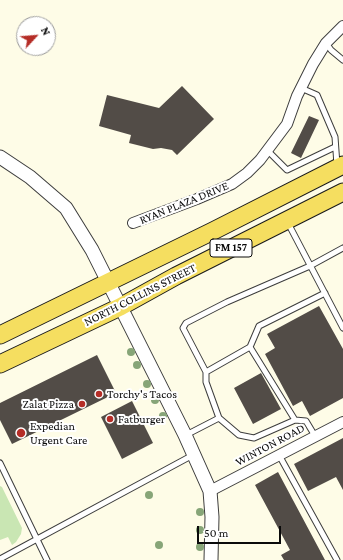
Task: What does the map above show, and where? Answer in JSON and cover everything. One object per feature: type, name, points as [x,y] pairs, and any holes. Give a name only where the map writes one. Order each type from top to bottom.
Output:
[{"type":"main road","name":"NORTH COLLINS STREET","points":[[0,335],[213,231],[340,166]]},
{"type":"main road","name":"NORTH COLLINS STREET","points":[[0,364],[120,307],[176,276],[343,192]]},
{"type":"street","name":"RYAN PLAZA DRIVE","points":[[133,223],[232,184],[247,173],[260,160],[287,124],[301,88],[326,43],[343,26]]},
{"type":"street","points":[[0,157],[30,177],[66,208],[92,250],[185,435],[210,491],[212,517],[211,560]]},
{"type":"street","name":"WINTON ROAD","points":[[210,491],[343,422]]},
{"type":"lane","points":[[326,43],[331,50],[343,60]]},
{"type":"lane","points":[[301,88],[317,95],[334,137],[340,166]]},
{"type":"lane","points":[[268,150],[287,170],[336,147]]},
{"type":"lane","points":[[286,220],[343,328]]},
{"type":"lane","points":[[315,436],[306,421],[295,420],[254,438],[239,435],[219,418],[206,382],[206,372],[183,328],[186,323],[227,302],[310,266],[343,248]]},
{"type":"lane","points":[[206,372],[250,347],[259,326],[325,293]]},
{"type":"lane","points":[[250,347],[295,420]]},
{"type":"lane","points":[[185,435],[219,418]]},
{"type":"lane","points":[[0,559],[38,540],[116,496],[194,455]]},
{"type":"lane","points":[[279,455],[337,560]]},
{"type":"lane","points":[[0,463],[47,560]]},
{"type":"green space","points":[[0,486],[2,487],[22,528],[21,534],[12,545],[8,537],[0,540]]},
{"type":"building","points":[[182,86],[214,119],[177,155],[172,150],[161,148],[153,149],[129,143],[131,135],[99,126],[107,95],[159,108]]},
{"type":"building","points":[[309,116],[319,120],[301,158],[291,153]]},
{"type":"building","points":[[319,306],[343,349],[343,398],[310,416],[302,401],[293,406],[265,354],[275,348],[267,334]]},
{"type":"building","points":[[97,355],[116,393],[12,444],[0,420],[0,403]]},
{"type":"building","points":[[261,373],[281,409],[253,424],[234,388]]},
{"type":"building","points":[[132,401],[153,443],[122,459],[101,417]]},
{"type":"building","points":[[343,438],[343,490],[336,477],[308,491],[294,464]]},
{"type":"building","points":[[278,472],[325,560],[284,560],[281,555],[290,550],[255,485]]},
{"type":"place","name":"Torchy's Tacos","points":[[99,394]]},
{"type":"place","name":"Zalat Pizza","points":[[82,404]]},
{"type":"place","name":"Fatburger","points":[[110,419]]},
{"type":"place","name":"Expedian Urgent Care","points":[[21,433]]}]
